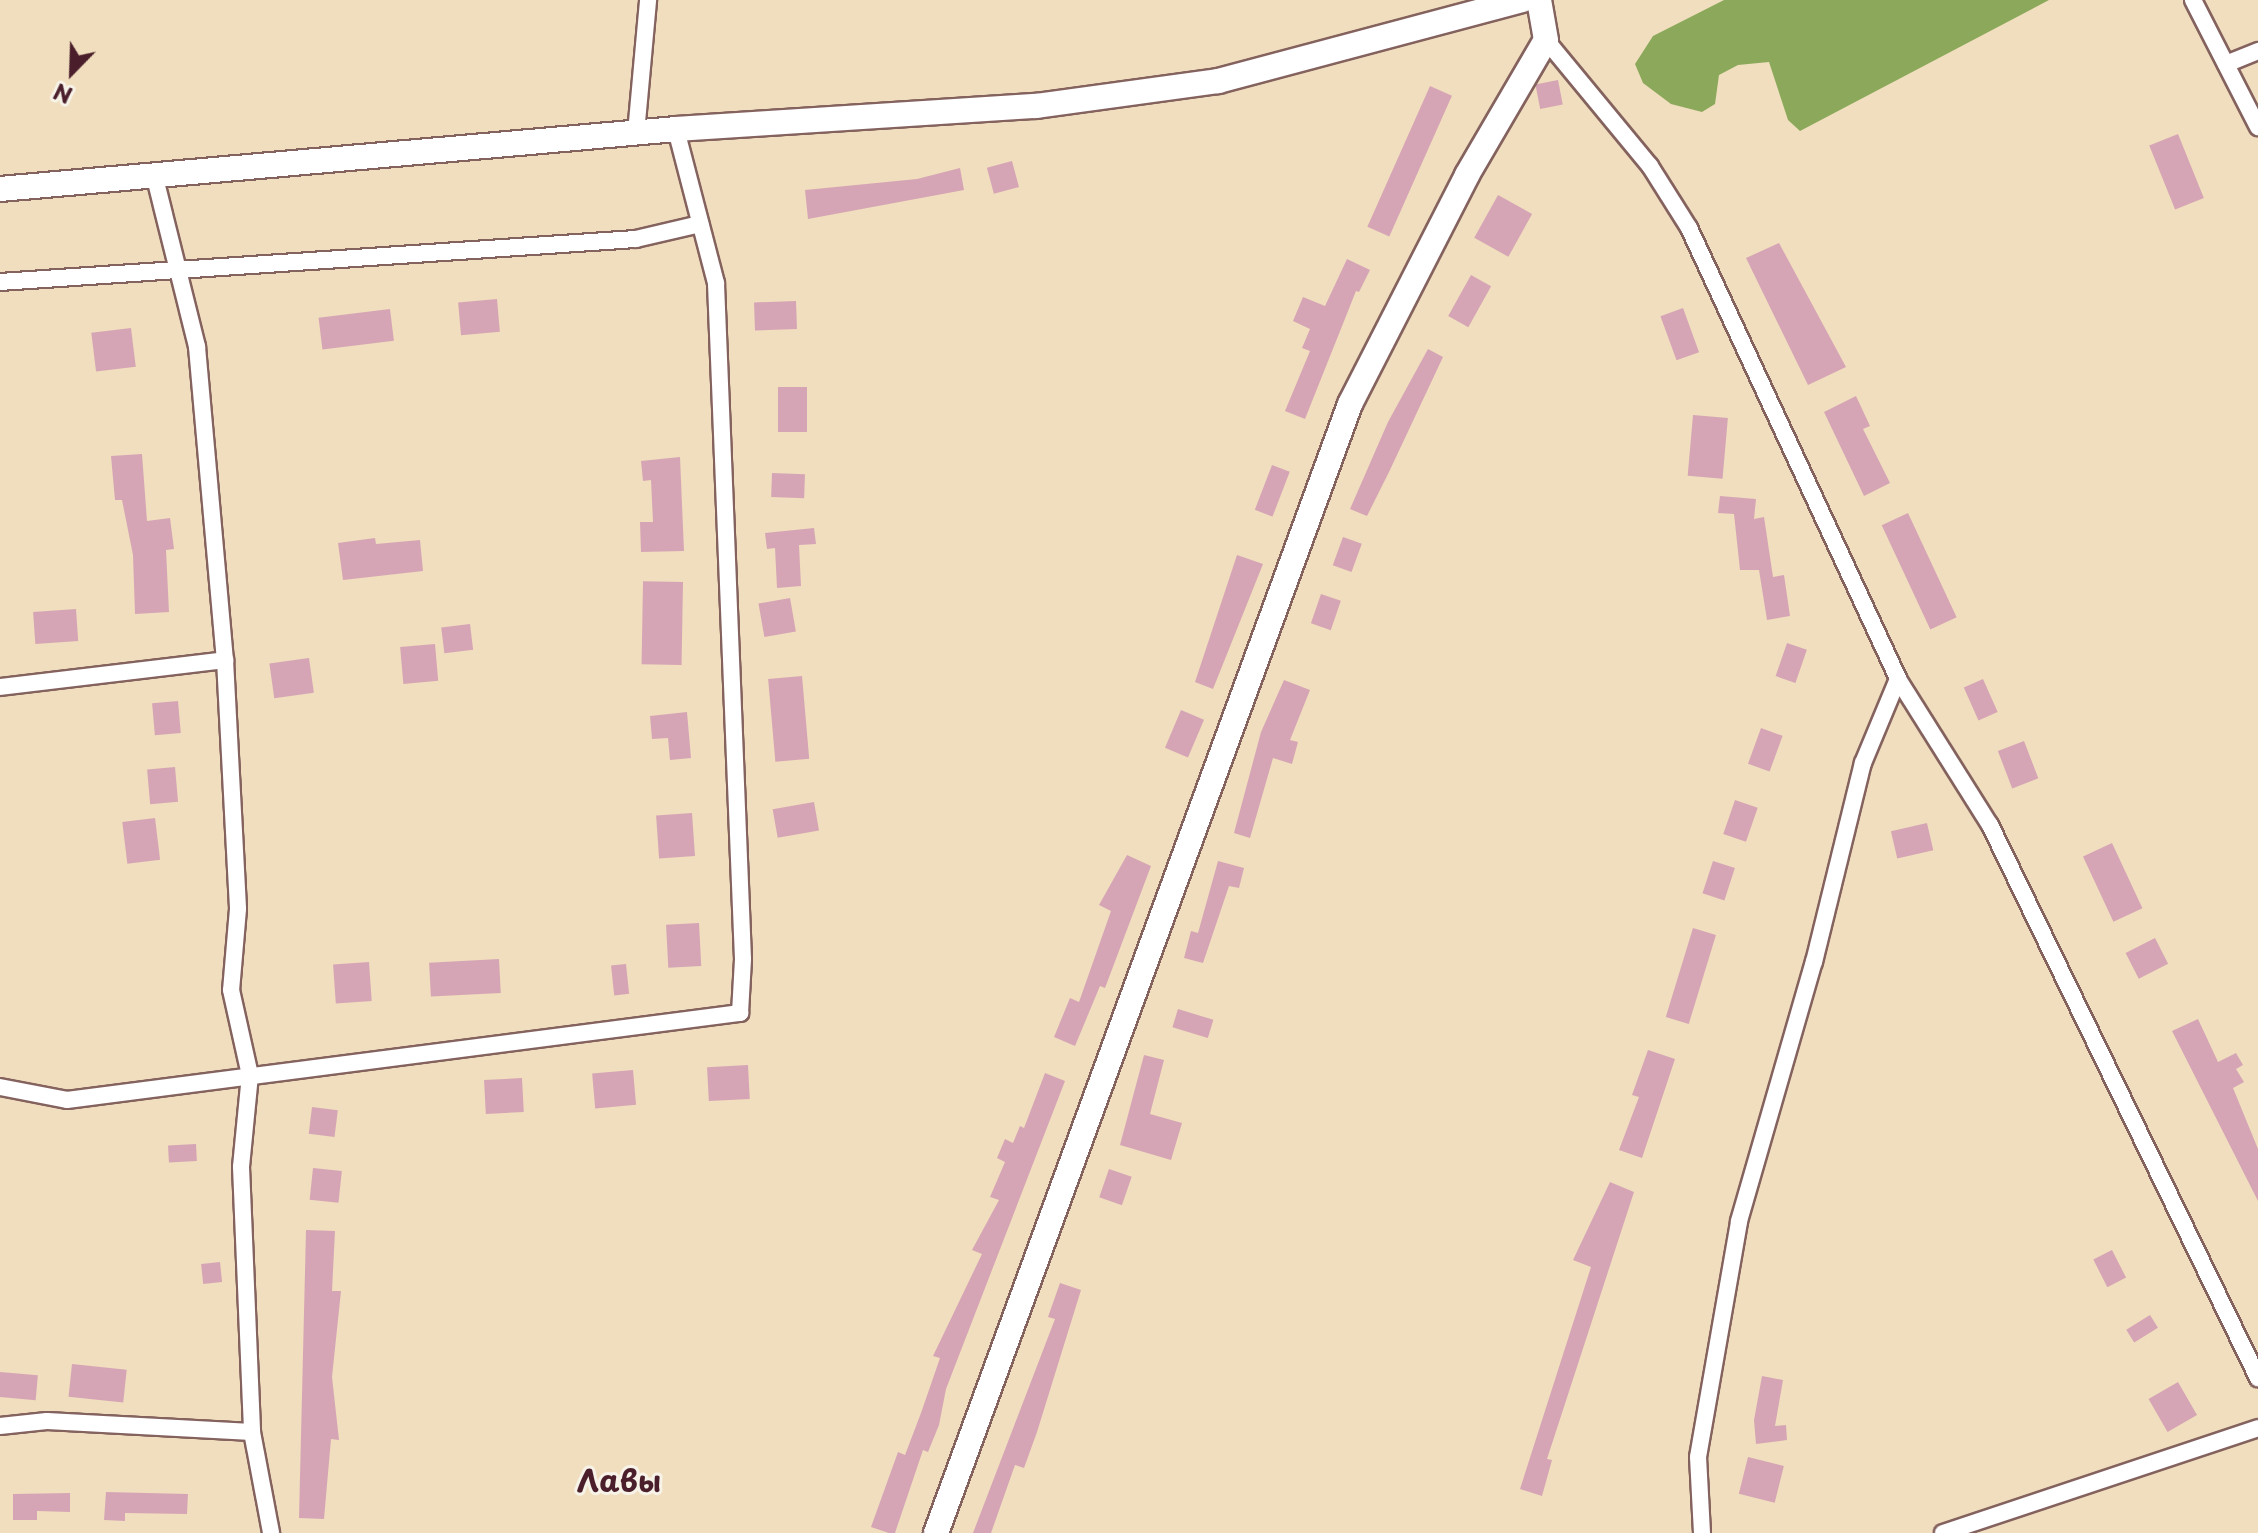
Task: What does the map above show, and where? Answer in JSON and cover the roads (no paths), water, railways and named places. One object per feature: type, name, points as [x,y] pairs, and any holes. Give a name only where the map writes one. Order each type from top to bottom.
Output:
[{"type":"street","points":[[636,133],[648,0]]},
{"type":"street","points":[[0,189],[155,178],[676,129],[1036,106],[1218,81],[1522,0]]},
{"type":"street","points":[[1539,0],[1546,40],[1650,166],[1689,228],[1898,679],[1990,825],[2258,1378]]},
{"type":"street","points":[[2193,0],[2258,127]]},
{"type":"street","points":[[936,1533],[1350,404],[1467,175],[1546,40]]},
{"type":"street","points":[[2226,64],[2258,51]]},
{"type":"street","points":[[0,1087],[67,1100],[740,1013],[743,959],[716,283],[676,129]]},
{"type":"street","points":[[155,178],[197,347],[225,660],[238,909],[231,990],[250,1075],[241,1167],[252,1432],[271,1533]]},
{"type":"street","points":[[0,282],[636,239],[700,224]]},
{"type":"street","points":[[0,687],[225,660]]},
{"type":"street","points":[[1702,1533],[1698,1457],[1739,1221],[1814,962],[1863,763],[1898,679]]},
{"type":"street","points":[[0,1426],[47,1421],[252,1432]]},
{"type":"street","points":[[1943,1533],[2258,1428]]},
{"type":"district","name":"Лавы","points":[[619,1480]]}]
